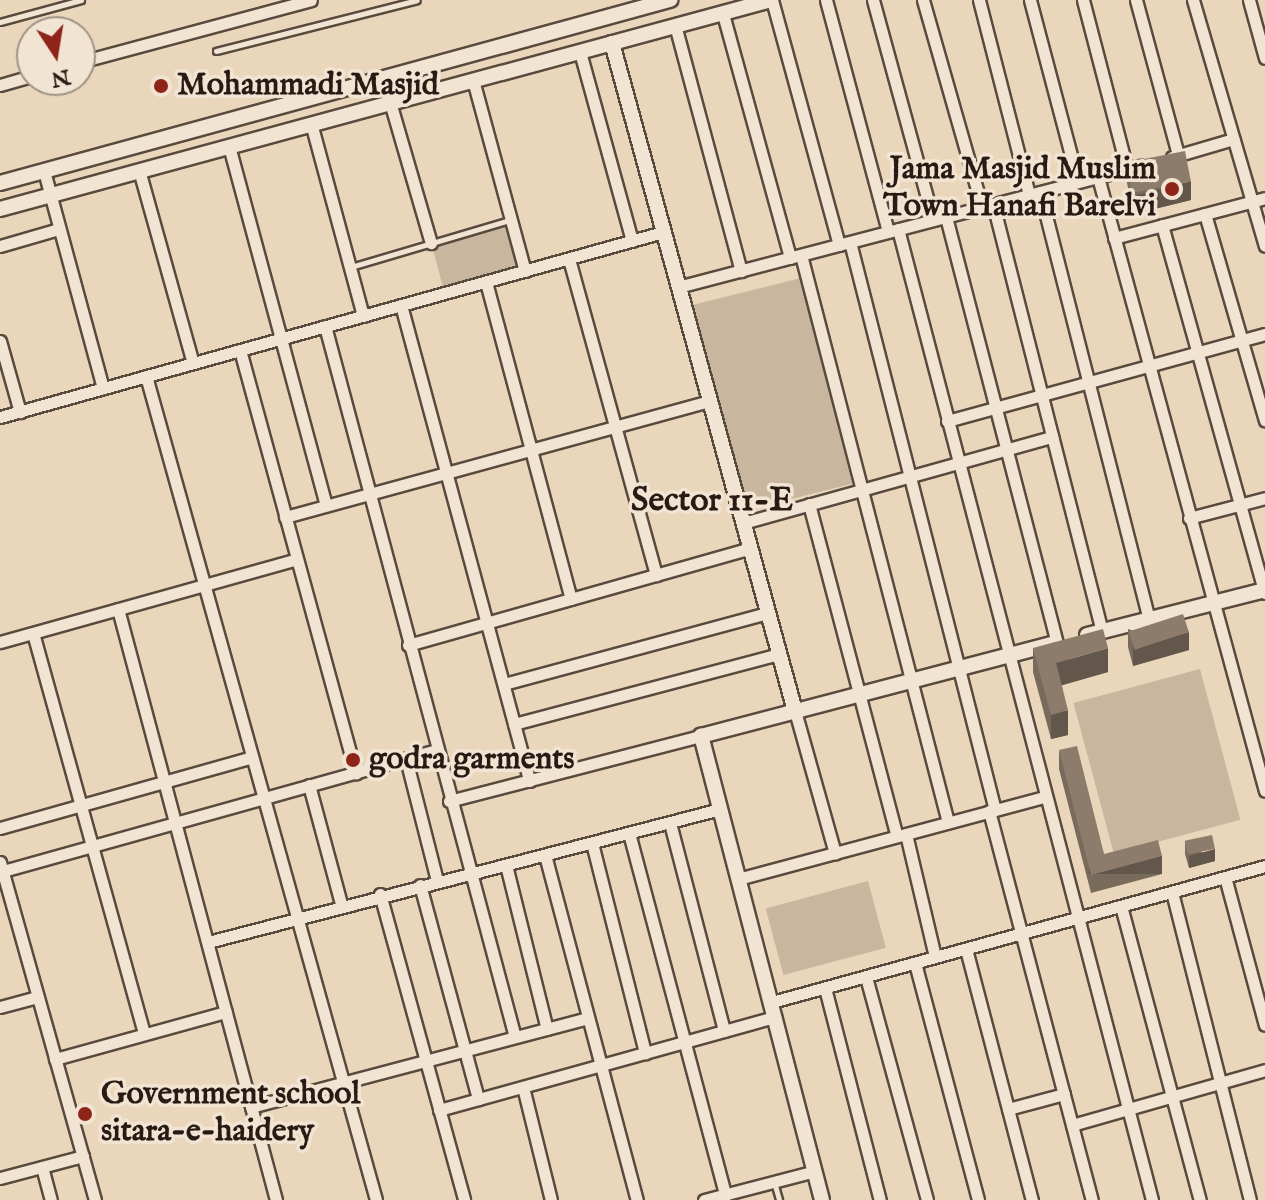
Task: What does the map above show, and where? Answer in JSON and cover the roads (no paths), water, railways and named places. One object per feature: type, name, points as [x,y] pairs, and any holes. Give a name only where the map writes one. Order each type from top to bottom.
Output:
[{"type":"street","points":[[96,58],[311,0]]},
{"type":"street","points":[[0,183],[670,0]]},
{"type":"street","points":[[0,209],[771,0],[910,477],[959,668],[1021,934],[1092,1200]]},
{"type":"street","points":[[826,0],[947,421],[1006,656],[1152,1200]]},
{"type":"street","points":[[873,0],[933,220]]},
{"type":"street","points":[[923,0],[1042,396],[1102,631]]},
{"type":"street","points":[[979,0],[1089,383],[1149,619]]},
{"type":"street","points":[[1030,0],[1078,182]]},
{"type":"street","points":[[1083,0],[1127,169]]},
{"type":"street","points":[[1136,0],[1178,155]]},
{"type":"street","points":[[1193,0],[1265,246]]},
{"type":"street","points":[[1249,0],[1265,58]]},
{"type":"street","points":[[723,14],[862,490],[948,822]]},
{"type":"street","points":[[675,25],[741,271]]},
{"type":"street","points":[[612,43],[835,853]]},
{"type":"street","points":[[580,52],[632,241]]},
{"type":"street","points":[[473,80],[525,271]]},
{"type":"street","points":[[390,102],[431,243]]},
{"type":"street","points":[[311,123],[363,316]]},
{"type":"street","points":[[678,287],[1233,139]]},
{"type":"street","points":[[229,146],[326,505]]},
{"type":"street","points":[[139,170],[193,363]]},
{"type":"street","points":[[44,171],[103,388]]},
{"type":"street","points":[[1098,177],[1147,368],[1265,791]]},
{"type":"street","points":[[1114,238],[1265,198]]},
{"type":"street","points":[[1205,214],[1265,420]]},
{"type":"street","points":[[946,217],[1057,643]]},
{"type":"street","points":[[449,801],[1265,591],[1162,225]]},
{"type":"street","points":[[0,246],[59,229]]},
{"type":"street","points":[[0,417],[663,232]]},
{"type":"street","points":[[569,259],[656,575]]},
{"type":"street","points":[[486,282],[571,599]]},
{"type":"street","points":[[401,305],[529,781]]},
{"type":"street","points":[[325,326],[449,801],[515,1037]]},
{"type":"street","points":[[947,421],[1265,334]]},
{"type":"street","points":[[0,341],[20,412]]},
{"type":"street","points":[[240,350],[356,773]]},
{"type":"street","points":[[146,376],[376,1200]]},
{"type":"street","points":[[285,517],[710,401]]},
{"type":"street","points":[[743,523],[1052,437]]},
{"type":"street","points":[[1189,518],[1265,498]]},
{"type":"street","points":[[809,504],[858,694],[935,957]]},
{"type":"street","points":[[408,645],[750,548]]},
{"type":"street","points":[[0,642],[297,559]]},
{"type":"street","points":[[118,609],[276,1200]]},
{"type":"street","points":[[504,684],[768,613]]},
{"type":"street","points":[[33,633],[144,1034]]},
{"type":"street","points":[[514,724],[779,654]]},
{"type":"street","points":[[701,736],[822,1200]]},
{"type":"street","points":[[95,1200],[1,866],[92,846],[436,750]]},
{"type":"street","points":[[0,828],[252,757]]},
{"type":"street","points":[[406,759],[437,881]]},
{"type":"street","points":[[309,785],[341,904]]},
{"type":"street","points":[[738,879],[1044,797]]},
{"type":"street","points":[[208,942],[296,915],[506,865],[720,809]]},
{"type":"street","points":[[670,823],[724,1031]]},
{"type":"street","points":[[629,833],[725,1195]]},
{"type":"street","points":[[592,843],[645,1053]]},
{"type":"street","points":[[545,855],[637,1200]]},
{"type":"street","points":[[506,865],[547,1029]]},
{"type":"street","points":[[439,1110],[724,1031],[825,988],[1265,866]]},
{"type":"street","points":[[1225,877],[1261,993],[1265,1025]]},
{"type":"street","points":[[420,885],[478,1099]]},
{"type":"street","points":[[1172,892],[1250,1200]]},
{"type":"street","points":[[380,894],[464,1200]]},
{"type":"street","points":[[1121,906],[1200,1200]]},
{"type":"street","points":[[966,949],[1032,1200]]},
{"type":"street","points":[[915,963],[978,1200]]},
{"type":"street","points":[[866,977],[927,1200]]},
{"type":"street","points":[[825,988],[880,1200]]},
{"type":"street","points":[[0,1007],[38,997]]},
{"type":"street","points":[[55,1059],[226,1012]]},
{"type":"street","points":[[251,1107],[587,1018]]},
{"type":"street","points":[[1072,1125],[1265,1070]]},
{"type":"street","points":[[523,1087],[551,1200]]},
{"type":"street","points":[[1008,1109],[1064,1094]]},
{"type":"street","points":[[0,1178],[83,1156]]},
{"type":"street","points":[[42,1167],[51,1200]]},
{"type":"street","points":[[704,1200],[815,1171]]},
{"type":"lane","points":[[0,22],[81,0]]},
{"type":"lane","points":[[216,51],[417,0]]},
{"type":"lane","points":[[350,267],[511,220]]},
{"type":"lane","points":[[774,1182],[779,1200]]},
{"type":"place","name":"Mohammadi Masjid","points":[[161,86]]},
{"type":"place","name":"Jama Masjid Muslim Town Hanafi Barelvi","points":[[1172,189]]},
{"type":"place","name":"godra garments","points":[[353,760]]},
{"type":"place","name":"Government school sitara-e-haidery","points":[[85,1114]]},
{"type":"district","name":"Sector 11-E","points":[[712,501]]}]
